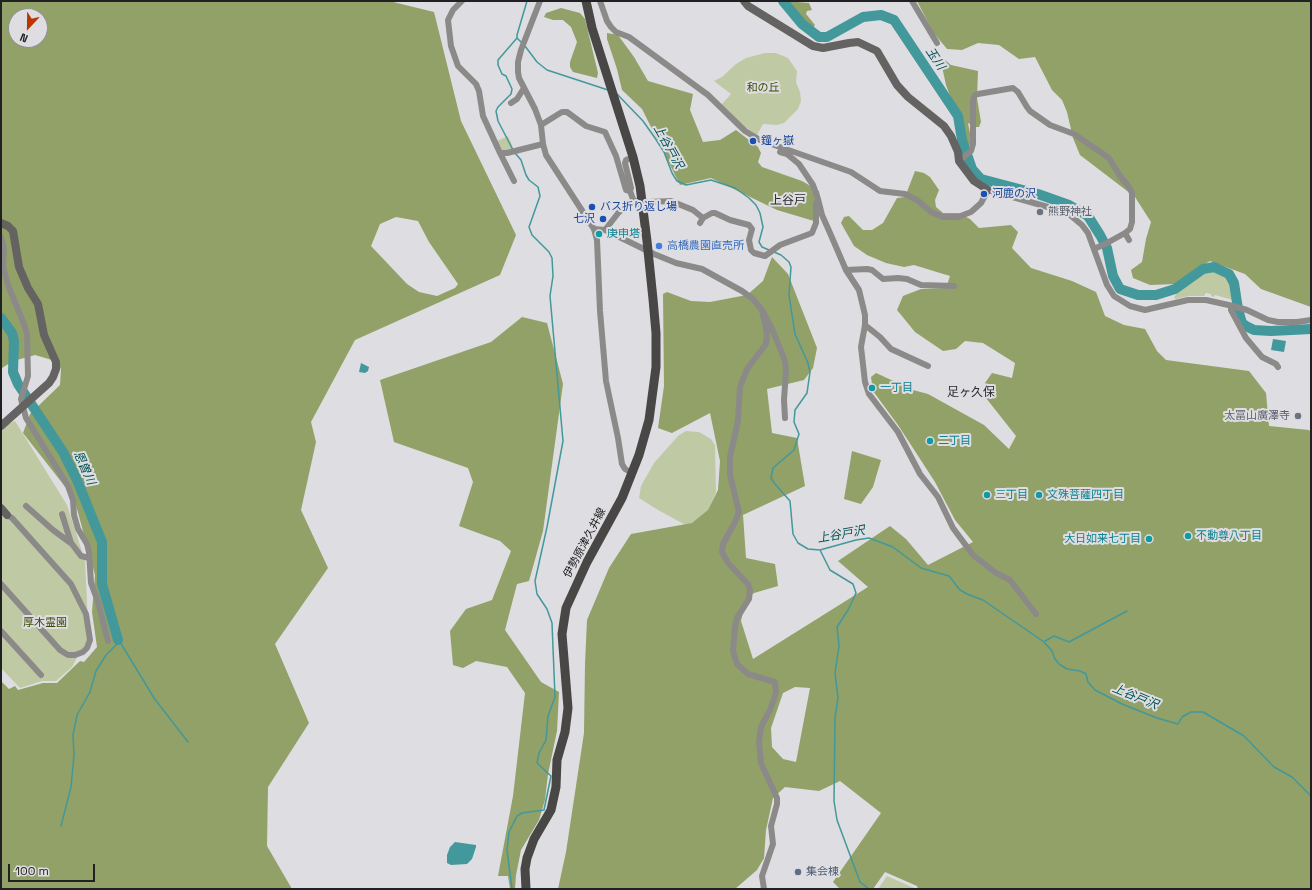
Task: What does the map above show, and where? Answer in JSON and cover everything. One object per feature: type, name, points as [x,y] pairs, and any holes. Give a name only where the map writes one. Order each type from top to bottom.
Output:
[{"type":"main road","name":"伊勢原津久井線","points":[[526,889],[525,869],[527,858],[534,839],[551,810],[556,787],[557,760],[565,732],[568,708],[562,634],[566,608],[587,562],[622,498],[639,455],[649,420],[656,367],[656,333],[648,250],[632,157],[592,28],[586,1]]},
{"type":"street","points":[[462,1],[453,10],[448,20],[451,46],[458,66],[476,84],[479,91],[483,116],[514,181]]},
{"type":"street","points":[[540,1],[521,50],[518,62],[518,72],[524,88],[535,109],[546,155],[590,220],[594,229],[597,240],[600,311],[606,381],[622,464],[632,473]]},
{"type":"street","points":[[600,1],[611,28],[616,32],[629,37],[708,95],[746,131],[760,140],[851,172],[880,191],[905,194],[917,200],[931,212],[943,217],[958,217],[971,212],[981,203],[988,190]]},
{"type":"street","points":[[744,1],[805,43],[824,48],[858,42],[877,51],[896,83],[908,97],[944,126],[951,136],[960,159],[974,181],[988,190],[1062,211],[1070,215],[1082,225],[1088,233],[1107,285],[1114,296],[1130,306],[1145,310],[1188,300],[1213,301],[1247,310],[1268,320],[1278,322],[1311,320]]},
{"type":"street","points":[[912,1],[937,43]]},
{"type":"street","points":[[511,103],[517,99],[524,88]]},
{"type":"street","points":[[960,159],[971,151],[973,144],[973,100],[975,96],[978,94],[1010,88],[1016,90],[1030,111],[1050,125],[1074,134],[1109,158],[1132,193],[1132,222],[1130,229],[1105,244],[1094,248]]},
{"type":"street","points":[[540,125],[562,112],[567,112],[586,126],[605,132],[616,156],[626,190],[630,191],[640,203]]},
{"type":"street","points":[[760,140],[766,147],[788,154],[799,164],[813,185],[822,215],[846,270],[859,290],[866,325],[861,347],[865,382],[869,394],[898,432],[920,474],[938,497],[953,528],[973,555],[996,573],[1010,580],[1036,614]]},
{"type":"street","points":[[500,153],[507,153],[543,144]]},
{"type":"street","points":[[630,191],[624,163],[632,157]]},
{"type":"street","points":[[605,230],[619,212],[640,203],[671,201],[693,210],[701,220],[712,213],[715,213],[730,220],[749,225],[752,229],[749,240],[751,250],[754,253],[765,256],[780,245],[812,233],[816,224],[816,203],[818,199]]},
{"type":"street","points":[[1,223],[8,226],[13,231],[19,267],[28,288],[38,304],[44,335],[56,362],[56,369],[53,377],[40,391],[1,426]]},
{"type":"street","points":[[594,229],[605,230],[676,263],[695,267],[708,272],[752,298],[762,310],[786,361],[784,400],[785,418]]},
{"type":"street","points":[[1125,233],[1130,240]]},
{"type":"street","points":[[1,237],[4,248],[2,267],[27,334],[28,376],[21,399],[26,418],[68,486],[73,500],[74,515],[78,529],[87,544],[89,552],[90,583],[102,615],[108,642]]},
{"type":"street","points":[[846,270],[867,269],[872,270],[883,279],[898,278],[907,279],[921,285],[954,286]]},
{"type":"street","points":[[1232,306],[1230,310],[1246,338],[1262,357],[1276,364],[1278,367]]},
{"type":"street","points":[[762,310],[767,333],[766,344],[747,369],[740,387],[738,420],[730,457],[730,475],[738,512],[735,522],[723,544],[722,552],[728,563],[748,584],[750,590],[749,599],[737,618],[735,626],[733,651],[737,664],[748,674],[775,682],[776,693],[770,710],[761,727],[759,742],[761,763],[777,798],[777,804],[771,826],[773,844],[762,876],[764,889]]},
{"type":"street","points":[[866,325],[891,349],[928,366]]},
{"type":"street","points":[[26,506],[71,543],[81,556],[89,558]]},
{"type":"street","points":[[1,584],[60,650],[68,655],[75,655],[83,652],[87,648],[90,640],[86,614],[71,584],[4,511]]},
{"type":"street","points":[[62,514],[71,543]]},
{"type":"street","points":[[1,631],[41,675]]},
{"type":"green space","points":[[1,1],[389,1],[434,12],[461,121],[516,235],[500,275],[355,340],[311,422],[316,442],[301,510],[328,568],[275,644],[309,723],[268,787],[267,846],[292,889],[1,889],[1,681],[9,689],[15,686],[18,690],[43,683],[57,683],[80,661],[84,662],[97,647],[92,612],[95,575],[74,498],[23,433],[30,414],[60,385],[61,369],[52,360],[35,355],[13,361],[2,368],[1,371]],"holes":[[[396,217],[418,221],[429,242],[458,284],[455,288],[437,296],[419,292],[407,284],[371,246],[380,224]]]},
{"type":"green space","points":[[785,1],[809,3],[812,10],[807,11],[806,14],[815,25],[813,28],[807,25],[794,13]]},
{"type":"green space","points":[[917,1],[1311,1],[1311,307],[1261,289],[1245,274],[1210,261],[1175,284],[1150,285],[1133,278],[1131,270],[1142,262],[1151,222],[1135,197],[1080,155],[1073,138],[1067,112],[1062,100],[1052,90],[1035,57],[1019,59],[999,45],[978,43],[962,50],[947,49],[933,32]]},
{"type":"green space","points":[[561,8],[580,13],[585,19],[598,73],[597,78],[573,72],[570,67],[570,62],[577,42],[571,27],[563,20],[553,20],[544,17],[546,13]]},
{"type":"green space","points":[[607,33],[618,35],[634,57],[648,81],[693,94],[690,110],[703,142],[720,140],[736,130],[758,147],[761,153],[758,162],[762,167],[802,181],[819,191],[823,213],[814,221],[777,210],[711,178],[680,185],[642,109],[622,90],[607,39]]},
{"type":"green space","name":"和の丘","points":[[765,53],[776,53],[788,58],[797,71],[796,82],[800,92],[801,101],[798,109],[784,123],[777,125],[763,124],[757,135],[742,125],[721,105],[731,94],[714,81],[722,77],[736,64],[746,58]]},
{"type":"green space","points":[[945,60],[951,65],[978,71],[977,98],[981,122],[979,127],[968,123],[972,143],[968,146],[963,143],[960,123],[946,85],[941,62]]},
{"type":"green space","points":[[508,136],[514,150],[503,152],[497,141]]},
{"type":"green space","points":[[915,171],[924,173],[930,177],[939,190],[935,200],[936,207],[943,213],[958,213],[970,219],[979,228],[1011,225],[1018,232],[1012,248],[1031,268],[1072,281],[1096,292],[1105,316],[1124,325],[1145,329],[1157,351],[1166,360],[1249,371],[1266,393],[1269,426],[1309,430],[1311,432],[1311,889],[918,889],[917,886],[885,872],[873,889],[840,889],[833,882],[881,813],[840,781],[819,791],[785,787],[773,798],[766,830],[764,858],[757,870],[735,889],[558,889],[566,852],[584,733],[587,620],[609,568],[631,534],[692,523],[708,510],[718,490],[720,461],[710,413],[672,433],[658,428],[664,386],[663,294],[667,292],[691,301],[710,302],[747,295],[763,281],[772,257],[788,274],[817,348],[813,368],[804,380],[767,389],[772,433],[797,438],[805,486],[743,515],[746,558],[775,564],[778,586],[754,593],[746,599],[741,621],[753,659],[868,587],[838,561],[890,526],[906,539],[928,565],[973,542],[955,520],[935,482],[898,425],[873,391],[871,377],[876,373],[913,390],[928,394],[984,425],[1009,449],[1016,436],[986,398],[985,383],[992,373],[1012,378],[1015,363],[983,343],[965,341],[956,349],[943,351],[915,332],[897,310],[903,296],[921,289],[946,288],[950,276],[914,265],[904,267],[886,263],[867,255],[854,246],[841,223],[844,217],[849,216],[863,230],[872,230],[883,223],[897,198],[905,197]],"holes":[[[795,687],[810,688],[796,762],[783,759],[772,747],[771,728],[783,693]]]},
{"type":"green space","points":[[1210,270],[1230,279],[1233,288],[1233,300],[1215,295],[1214,297],[1211,296],[1211,294],[1206,293],[1204,296],[1174,298],[1178,290],[1193,281],[1200,274]]},
{"type":"green space","points":[[522,317],[547,323],[563,384],[543,531],[529,581],[517,584],[505,630],[541,682],[559,692],[557,731],[548,774],[545,800],[539,820],[521,850],[515,889],[510,889],[508,876],[498,876],[513,796],[525,693],[507,667],[476,661],[463,668],[453,665],[450,631],[466,609],[492,600],[511,551],[500,541],[459,526],[473,482],[468,468],[394,442],[380,380],[491,342]]},
{"type":"green space","name":"厚木霊園","points":[[15,421],[67,505],[85,561],[89,643],[81,650],[72,667],[56,681],[42,681],[20,688],[1,668],[1,426],[2,427]]},
{"type":"green space","points":[[686,431],[699,432],[711,439],[715,445],[716,492],[704,521],[693,529],[639,498],[641,486],[654,463],[678,436]]},
{"type":"green space","points":[[852,451],[881,460],[873,487],[861,504],[844,499]]},
{"type":"green space","points":[[887,876],[914,888],[914,889],[878,889]]},
{"type":"water","points":[[1273,339],[1286,341],[1284,352],[1271,350]]},
{"type":"water","points":[[361,363],[369,367],[368,371],[365,373],[359,372]]},
{"type":"water","points":[[455,842],[476,845],[472,859],[467,864],[451,865],[447,863],[447,855],[450,847]]},
{"type":"waterway","name":"上谷戸沢","points":[[522,43],[517,38],[517,35],[527,1]]},
{"type":"waterway","name":"玉川","points":[[783,1],[802,24],[819,37],[827,37],[863,17],[881,15],[894,20],[958,116],[962,140],[972,169],[981,179],[1038,194],[1069,205],[1088,216],[1107,248],[1113,276],[1120,289],[1138,295],[1156,295],[1175,289],[1203,269],[1214,267],[1229,274],[1234,283],[1238,309],[1242,323],[1246,326],[1254,330],[1271,331],[1311,329]]},
{"type":"waterway","points":[[513,150],[498,121],[496,111],[511,94],[512,89],[506,76],[502,74],[498,65],[498,60],[517,38]]},
{"type":"waterway","name":"上谷戸沢","points":[[525,46],[537,62],[547,70],[608,90]]},
{"type":"waterway","name":"上谷戸沢","points":[[617,94],[643,121],[655,138],[664,152],[672,173],[677,181],[686,185],[711,180],[735,188],[756,205],[760,213],[763,227],[759,242],[762,247],[769,250]]},
{"type":"waterway","points":[[512,889],[507,850],[509,832],[517,816],[522,813],[544,810],[551,776],[537,763],[539,753],[546,740],[548,716],[555,697],[552,623],[547,609],[537,594],[535,581],[563,441],[550,296],[553,276],[552,258],[549,252],[532,235],[529,227],[540,196],[538,187],[529,180],[521,160],[515,153]]},
{"type":"waterway","name":"上谷戸沢","points":[[774,252],[781,255],[789,262],[791,267],[789,295],[795,334],[808,363],[810,372],[807,393],[795,410],[794,422],[799,434],[794,450],[773,468],[771,478],[790,501],[793,534],[798,543],[808,549],[820,550],[869,538],[893,547],[921,568],[949,576],[960,590],[983,600],[1044,642],[1052,651],[1059,664],[1067,669],[1080,671],[1086,674],[1088,682],[1095,690],[1122,704],[1157,718],[1178,724],[1182,717],[1191,712],[1203,712],[1244,736],[1274,767],[1292,777],[1311,796]]},
{"type":"waterway","name":"恩曽川","points":[[1,318],[12,333],[14,341],[13,372],[18,384],[63,452],[77,480],[102,542],[102,584],[118,640]]},
{"type":"waterway","points":[[820,550],[830,570],[853,584],[856,593],[848,610],[837,627],[839,646],[835,673],[838,698],[835,718],[834,801],[837,820],[860,882],[869,889]]},
{"type":"waterway","points":[[1045,641],[1054,636],[1069,642],[1127,611]]},
{"type":"waterway","points":[[61,826],[71,787],[74,755],[73,735],[77,715],[90,692],[96,671],[106,655],[116,645],[118,640],[154,698],[188,742]]},
{"type":"place","name":"鐘ヶ嶽","points":[[753,141]]},
{"type":"place","name":"河鹿の沢","points":[[984,194]]},
{"type":"place","name":"バス折り返し場","points":[[592,207]]},
{"type":"place","name":"熊野神社","points":[[1040,212]]},
{"type":"place","name":"七沢","points":[[603,219]]},
{"type":"place","name":"庚申塔","points":[[599,234]]},
{"type":"place","name":"高橋農園直売所","points":[[659,246]]},
{"type":"place","name":"一丁目","points":[[872,388]]},
{"type":"place","name":"太冨山廣澤寺","points":[[1298,416]]},
{"type":"place","name":"二丁目","points":[[930,441]]},
{"type":"place","name":"三丁目","points":[[987,495]]},
{"type":"place","name":"文殊菩薩四丁目","points":[[1039,495]]},
{"type":"place","name":"不動尊八丁目","points":[[1188,536]]},
{"type":"place","name":"大日如来七丁目","points":[[1149,539]]},
{"type":"place","name":"集会棟","points":[[798,872]]},
{"type":"district","name":"上谷戸","points":[[788,201]]},
{"type":"district","name":"足ヶ久保","points":[[971,393]]}]
